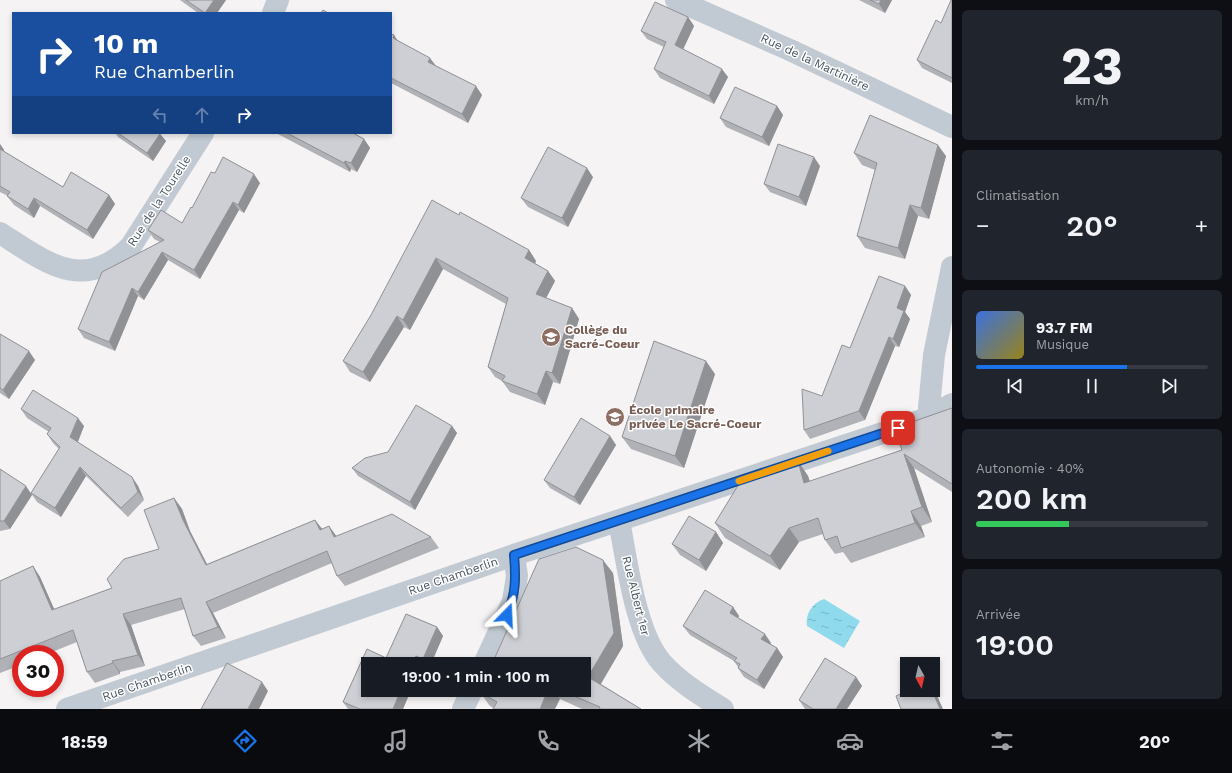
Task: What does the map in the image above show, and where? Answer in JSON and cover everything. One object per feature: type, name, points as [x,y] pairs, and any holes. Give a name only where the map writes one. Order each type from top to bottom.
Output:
[{"type":"street","points":[[273,12],[278,0]]},
{"type":"street","name":"Rue de la Martinière","points":[[676,0],[790,50],[952,127]]},
{"type":"street","name":"Rue de la Tourelle","points":[[0,232],[55,267],[70,270],[89,270],[104,266],[121,257],[132,246],[202,134]]},
{"type":"street","points":[[928,418],[934,355],[952,268]]},
{"type":"street","name":"Rue Chamberlin","points":[[67,709],[514,555],[928,418],[952,404]]},
{"type":"street","name":"Rue Albert 1er","points":[[619,521],[641,624],[647,641],[661,662],[681,680],[723,709]]},
{"type":"street","points":[[487,657],[513,601],[517,576],[514,555]]},
{"type":"street","points":[[463,709],[469,697]]},
{"type":"water","points":[[824,599],[860,621],[844,648],[807,626],[808,613],[816,603]]},
{"type":"building","points":[[186,0],[214,0],[206,12]]},
{"type":"building","points":[[870,0],[881,0],[879,4]]},
{"type":"building","points":[[951,0],[952,78],[917,60],[936,20],[941,23]]},
{"type":"building","points":[[655,2],[688,17],[675,45],[722,69],[709,96],[654,69],[666,42],[641,31]]},
{"type":"building","points":[[392,34],[394,35],[393,38],[430,58],[428,62],[476,86],[462,114],[392,79]]},
{"type":"building","points":[[735,87],[777,106],[762,137],[720,118]]},
{"type":"building","points":[[870,115],[938,145],[921,208],[910,205],[898,248],[857,236],[877,163],[854,153]]},
{"type":"building","points":[[119,134],[160,134],[147,153]]},
{"type":"building","points":[[289,134],[355,134],[364,139],[351,163],[345,161],[344,163]]},
{"type":"building","points":[[778,144],[814,157],[799,197],[764,184]]},
{"type":"building","points":[[548,147],[587,168],[562,218],[521,198]]},
{"type":"building","points":[[0,149],[63,187],[71,172],[109,195],[87,230],[34,198],[28,209],[7,196],[10,192],[0,186]]},
{"type":"building","points":[[223,157],[254,174],[238,205],[233,202],[194,270],[162,252],[138,292],[132,288],[109,342],[78,329],[102,272],[164,240],[148,230],[161,210],[182,223],[191,207],[192,208],[211,172],[215,173]]},
{"type":"building","points":[[432,200],[459,215],[460,212],[529,250],[525,258],[548,271],[536,294],[572,308],[552,373],[546,371],[537,394],[502,381],[505,376],[488,367],[508,298],[436,258],[403,320],[397,316],[363,372],[343,361],[371,315]]},
{"type":"building","points":[[879,276],[905,286],[897,308],[904,311],[893,339],[889,337],[859,411],[804,430],[802,389],[822,396],[842,345],[850,348]]},
{"type":"building","points":[[0,334],[29,351],[3,390],[0,388]]},
{"type":"building","points":[[654,341],[706,361],[675,456],[622,437]]},
{"type":"building","points":[[33,390],[78,418],[70,437],[132,477],[138,492],[121,508],[80,467],[55,508],[31,493],[60,447],[47,434],[51,428],[21,409]]},
{"type":"building","points":[[416,405],[452,426],[410,502],[352,468],[365,458],[388,452]]},
{"type":"building","points":[[952,408],[952,484],[904,454],[922,507],[911,511],[915,523],[841,548],[837,536],[825,540],[818,518],[789,528],[770,556],[715,523],[742,479],[798,461],[804,483],[902,450],[893,425],[905,421],[909,423]]},
{"type":"building","points":[[581,418],[610,436],[574,497],[544,480]]},
{"type":"building","points":[[0,469],[26,486],[4,521],[0,521]]},
{"type":"building","points":[[174,498],[183,520],[206,565],[315,520],[320,530],[329,526],[334,537],[392,514],[431,537],[337,576],[327,551],[206,602],[218,627],[193,636],[181,598],[123,614],[138,655],[112,661],[113,663],[87,672],[73,630],[35,645],[12,645],[12,654],[0,659],[0,581],[33,566],[52,610],[112,588],[107,579],[124,559],[159,549],[144,510]]},
{"type":"building","points":[[689,516],[716,532],[699,560],[672,544]]},
{"type":"building","points":[[576,547],[603,560],[614,633],[591,672],[591,657],[495,657],[539,559]]},
{"type":"building","points":[[705,590],[733,607],[730,613],[765,634],[761,639],[777,648],[757,680],[738,668],[740,664],[734,661],[737,658],[683,626]]},
{"type":"building","points":[[406,614],[437,627],[424,657],[386,657]]},
{"type":"building","points":[[367,649],[384,657],[363,657]]},
{"type":"building","points":[[825,658],[856,677],[836,709],[813,709],[799,700]]},
{"type":"building","points":[[361,662],[361,697],[398,697],[393,709],[360,709],[343,702]]},
{"type":"building","points":[[227,663],[262,682],[248,709],[201,709]]},
{"type":"building","points":[[591,679],[641,709],[599,709],[600,707],[576,697],[591,697]]},
{"type":"building","points":[[900,694],[900,697],[935,697],[940,709],[901,709],[896,696]]},
{"type":"building","points":[[488,697],[545,697],[540,709],[493,709],[497,702]]},
{"type":"slow traffic","points":[[739,481],[828,451]]},
{"type":"place","name":"Collège du Sacré-Coeur","points":[[551,337]]},
{"type":"place","name":"École primaire privée Le Sacré-Coeur","points":[[615,417]]},
{"type":"route","points":[[507,615],[513,601],[517,576],[514,555],[898,428]]}]
